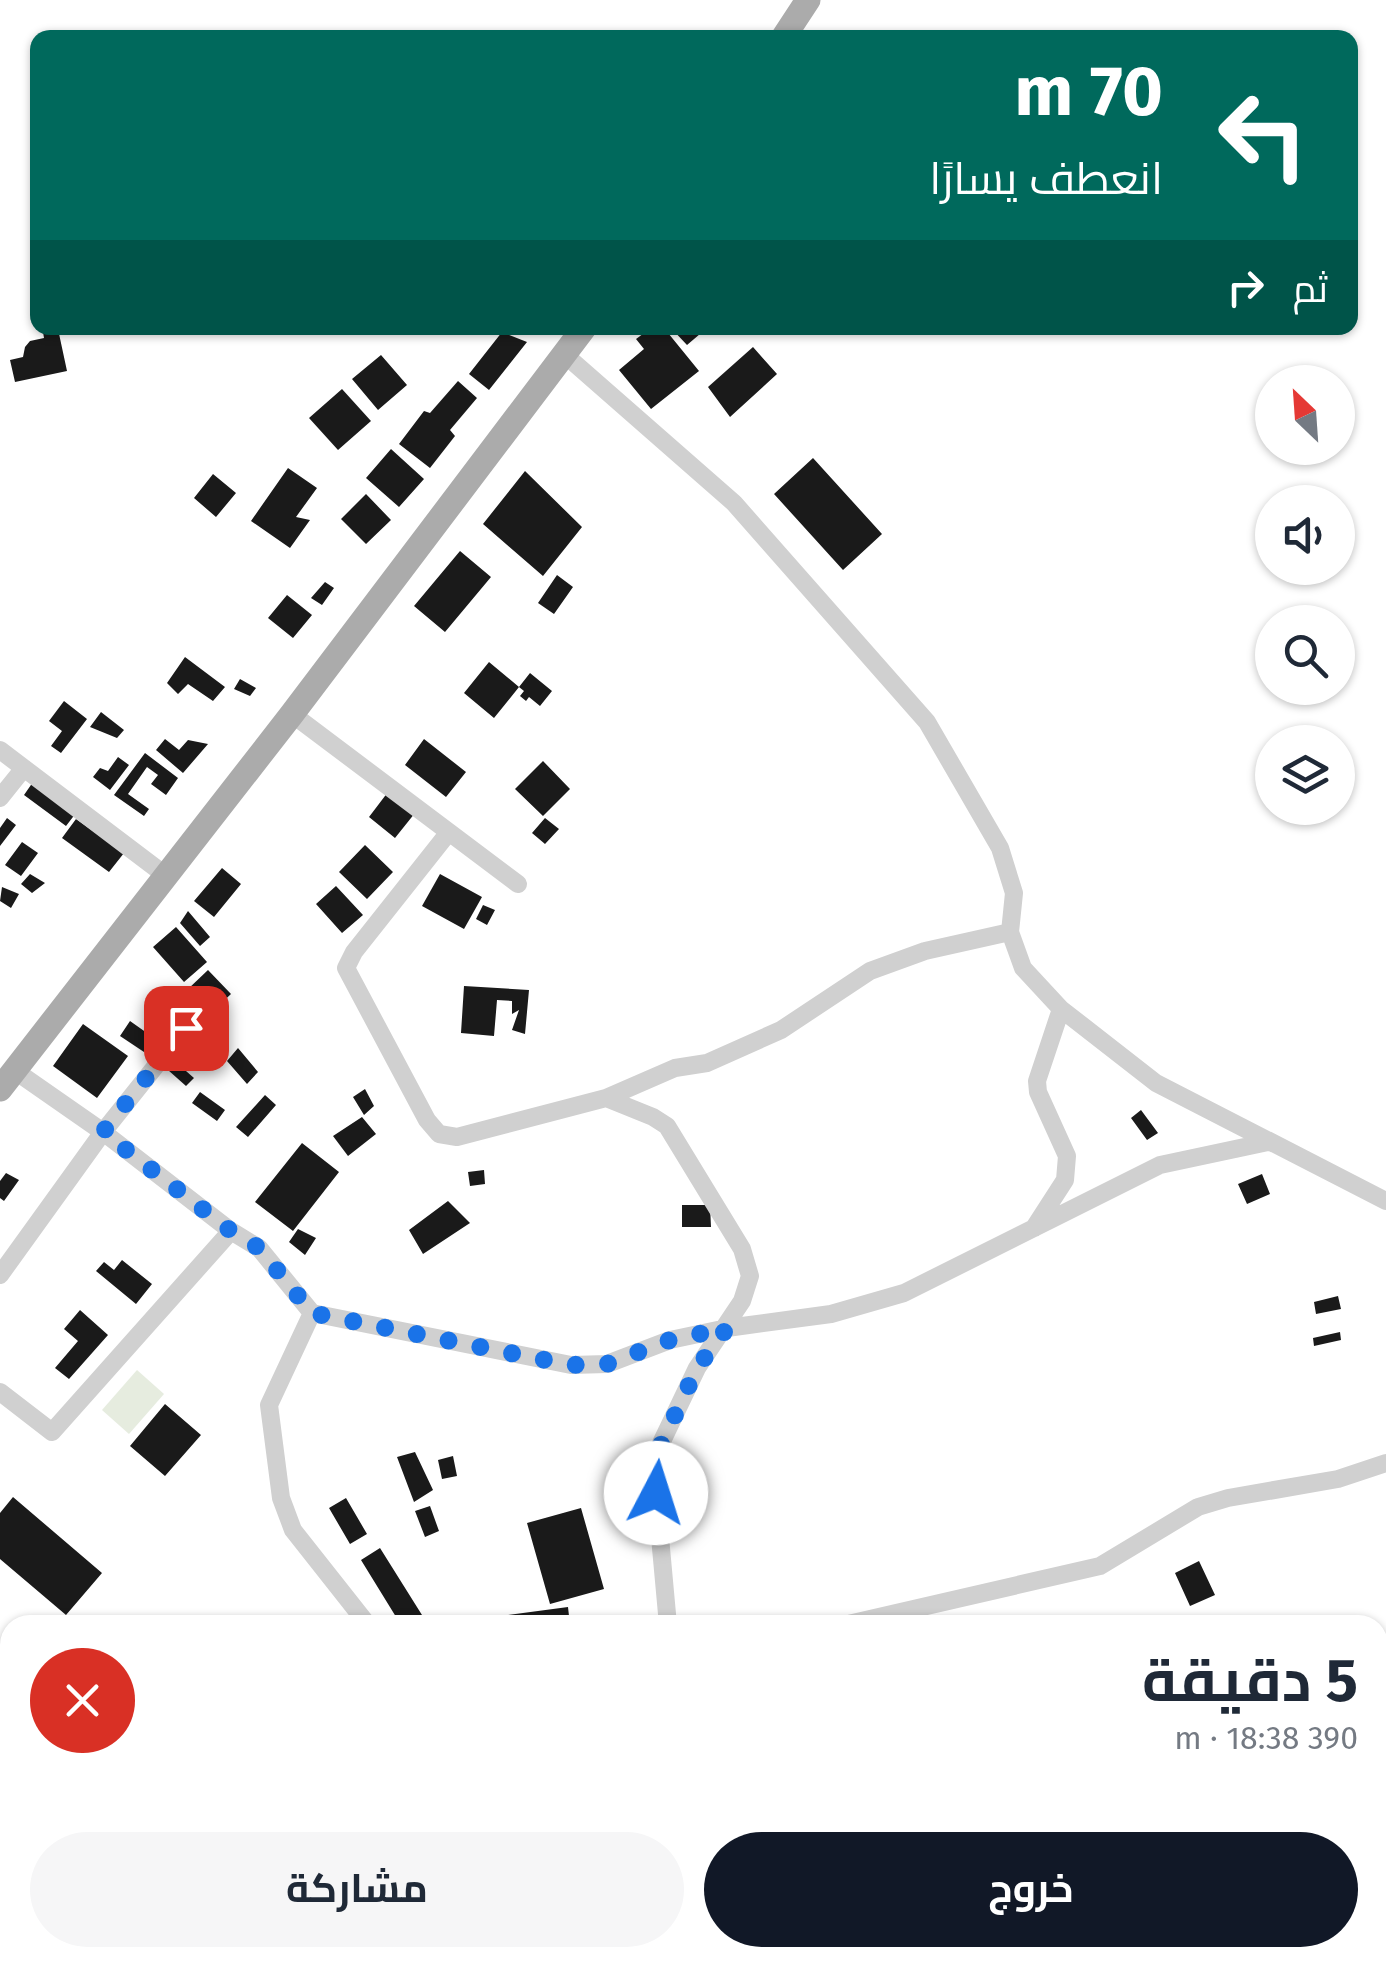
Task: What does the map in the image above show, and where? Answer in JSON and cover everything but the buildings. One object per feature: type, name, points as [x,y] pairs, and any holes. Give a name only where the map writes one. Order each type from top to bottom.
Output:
[{"type":"main road","points":[[788,30],[808,0]]},
{"type":"main road","points":[[7,1079],[292,714],[579,335]]},
{"type":"street","points":[[564,354],[734,503],[926,722],[1000,848],[1014,893],[1010,932],[1023,968],[1062,1009],[1156,1083],[1386,1201]]},
{"type":"street","points":[[292,714],[518,884]]},
{"type":"street","points":[[0,750],[164,874]]},
{"type":"street","points":[[0,798],[24,768]]},
{"type":"street","points":[[449,832],[354,952],[346,968],[427,1120],[439,1134],[457,1137],[606,1098],[675,1068],[707,1063],[782,1030],[870,972],[925,951],[1010,932]]},
{"type":"street","points":[[1034,1228],[1064,1180],[1067,1156],[1038,1092],[1037,1081],[1062,1009]]},
{"type":"street","points":[[0,1276],[103,1132],[186,1028]]},
{"type":"street","points":[[7,1079],[103,1132],[231,1231],[259,1248],[312,1313],[570,1365],[607,1364],[670,1340],[831,1314],[904,1293],[1160,1165],[1268,1142]]},
{"type":"street","points":[[606,1098],[667,1126],[742,1249],[750,1276],[742,1301],[697,1368],[654,1460],[667,1615]]},
{"type":"street","points":[[0,1392],[52,1432],[231,1231]]},
{"type":"street","points":[[312,1313],[270,1404],[280,1498],[293,1530],[360,1615]]},
{"type":"street","points":[[887,1615],[1100,1566],[1198,1508],[1228,1498],[1338,1479],[1386,1464]]},
{"type":"shaded area","points":[[137,1370],[164,1394],[129,1434],[102,1410]]},
{"type":"route","points":[[186,1028],[103,1132],[231,1231],[259,1248],[312,1313],[570,1365],[607,1364],[670,1340],[727,1328],[697,1368],[654,1460],[656,1493]]}]
